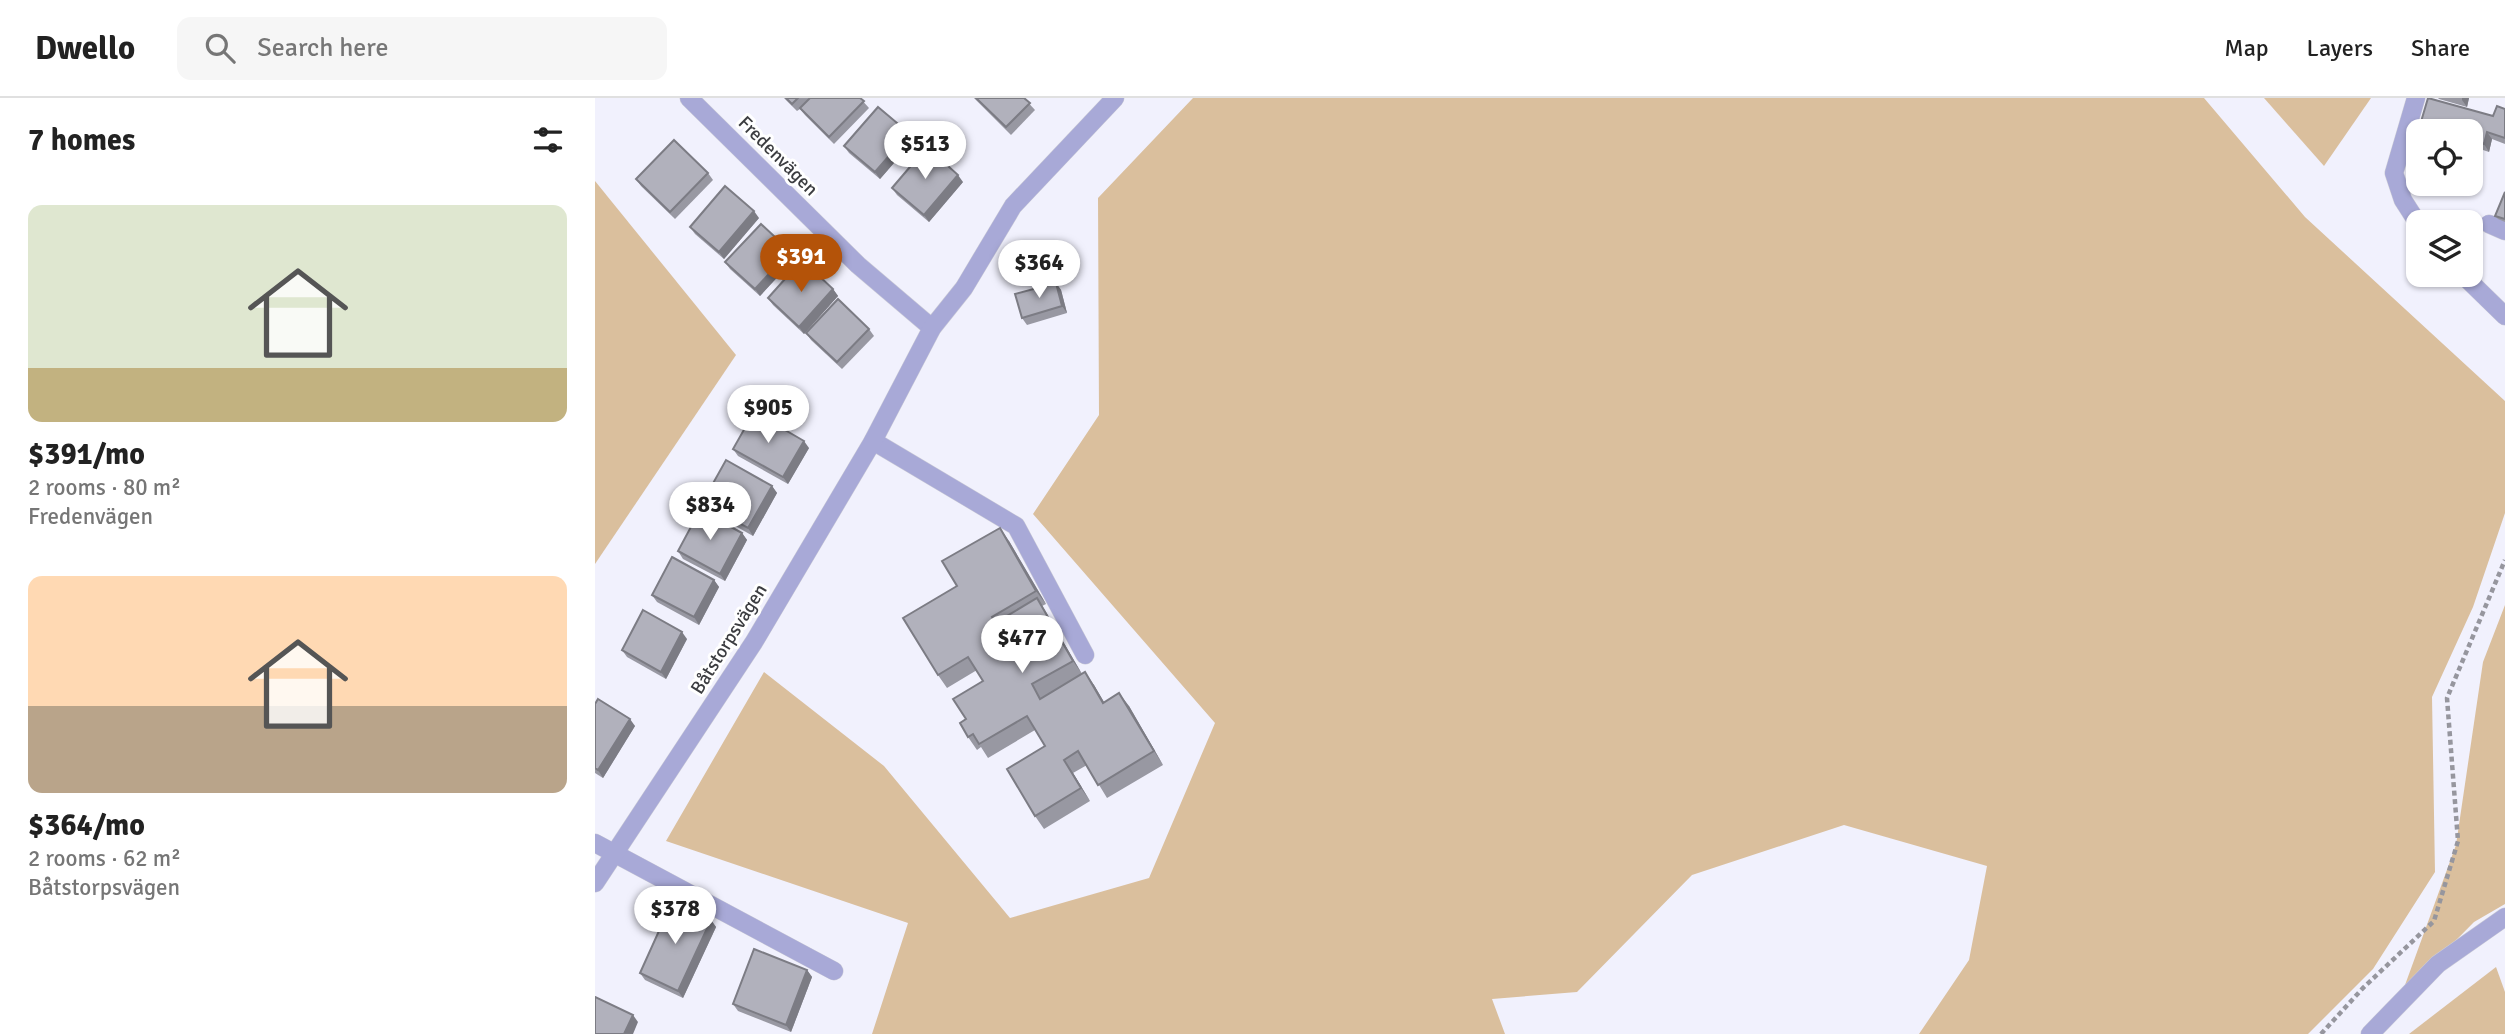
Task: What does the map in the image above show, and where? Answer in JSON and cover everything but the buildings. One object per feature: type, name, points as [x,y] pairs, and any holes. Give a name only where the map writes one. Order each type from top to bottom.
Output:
[{"type":"street","name":"Fredenvägen","points":[[689,98],[858,265],[932,328]]},
{"type":"street","name":"Båtstorpsvägen","points":[[595,883],[754,642],[873,441],[932,328],[964,288],[1013,206],[1115,98]]},
{"type":"street","points":[[2409,210],[2394,173],[2416,98]]},
{"type":"street","points":[[2475,287],[2505,316]]},
{"type":"street","points":[[873,441],[1016,526],[1085,655]]},
{"type":"street","points":[[595,843],[834,971]]},
{"type":"street","points":[[2370,1034],[2438,964],[2505,918]]},
{"type":"path","points":[[2321,1034],[2363,988],[2434,921],[2458,841],[2447,698],[2505,559]]},
{"type":"shaded area","points":[[1193,98],[2204,98],[2305,217],[2505,401],[2505,513],[2473,607],[2432,697],[2435,872],[2373,969],[2308,1034],[1919,1034],[1969,960],[1987,866],[1844,825],[1692,875],[1577,992],[1492,999],[1505,1034],[872,1034],[908,923],[666,841],[764,672],[884,766],[1010,918],[1149,878],[1215,723],[1033,514],[1099,415],[1098,198]]},
{"type":"shaded area","points":[[2264,98],[2371,98],[2324,166]]},
{"type":"shaded area","points":[[595,181],[736,355],[595,564]]},
{"type":"shaded area","points":[[2505,605],[2505,904],[2474,922],[2401,996],[2456,845],[2483,662]]},
{"type":"shaded area","points":[[2496,967],[2505,992],[2505,1034],[2409,1034]]}]
